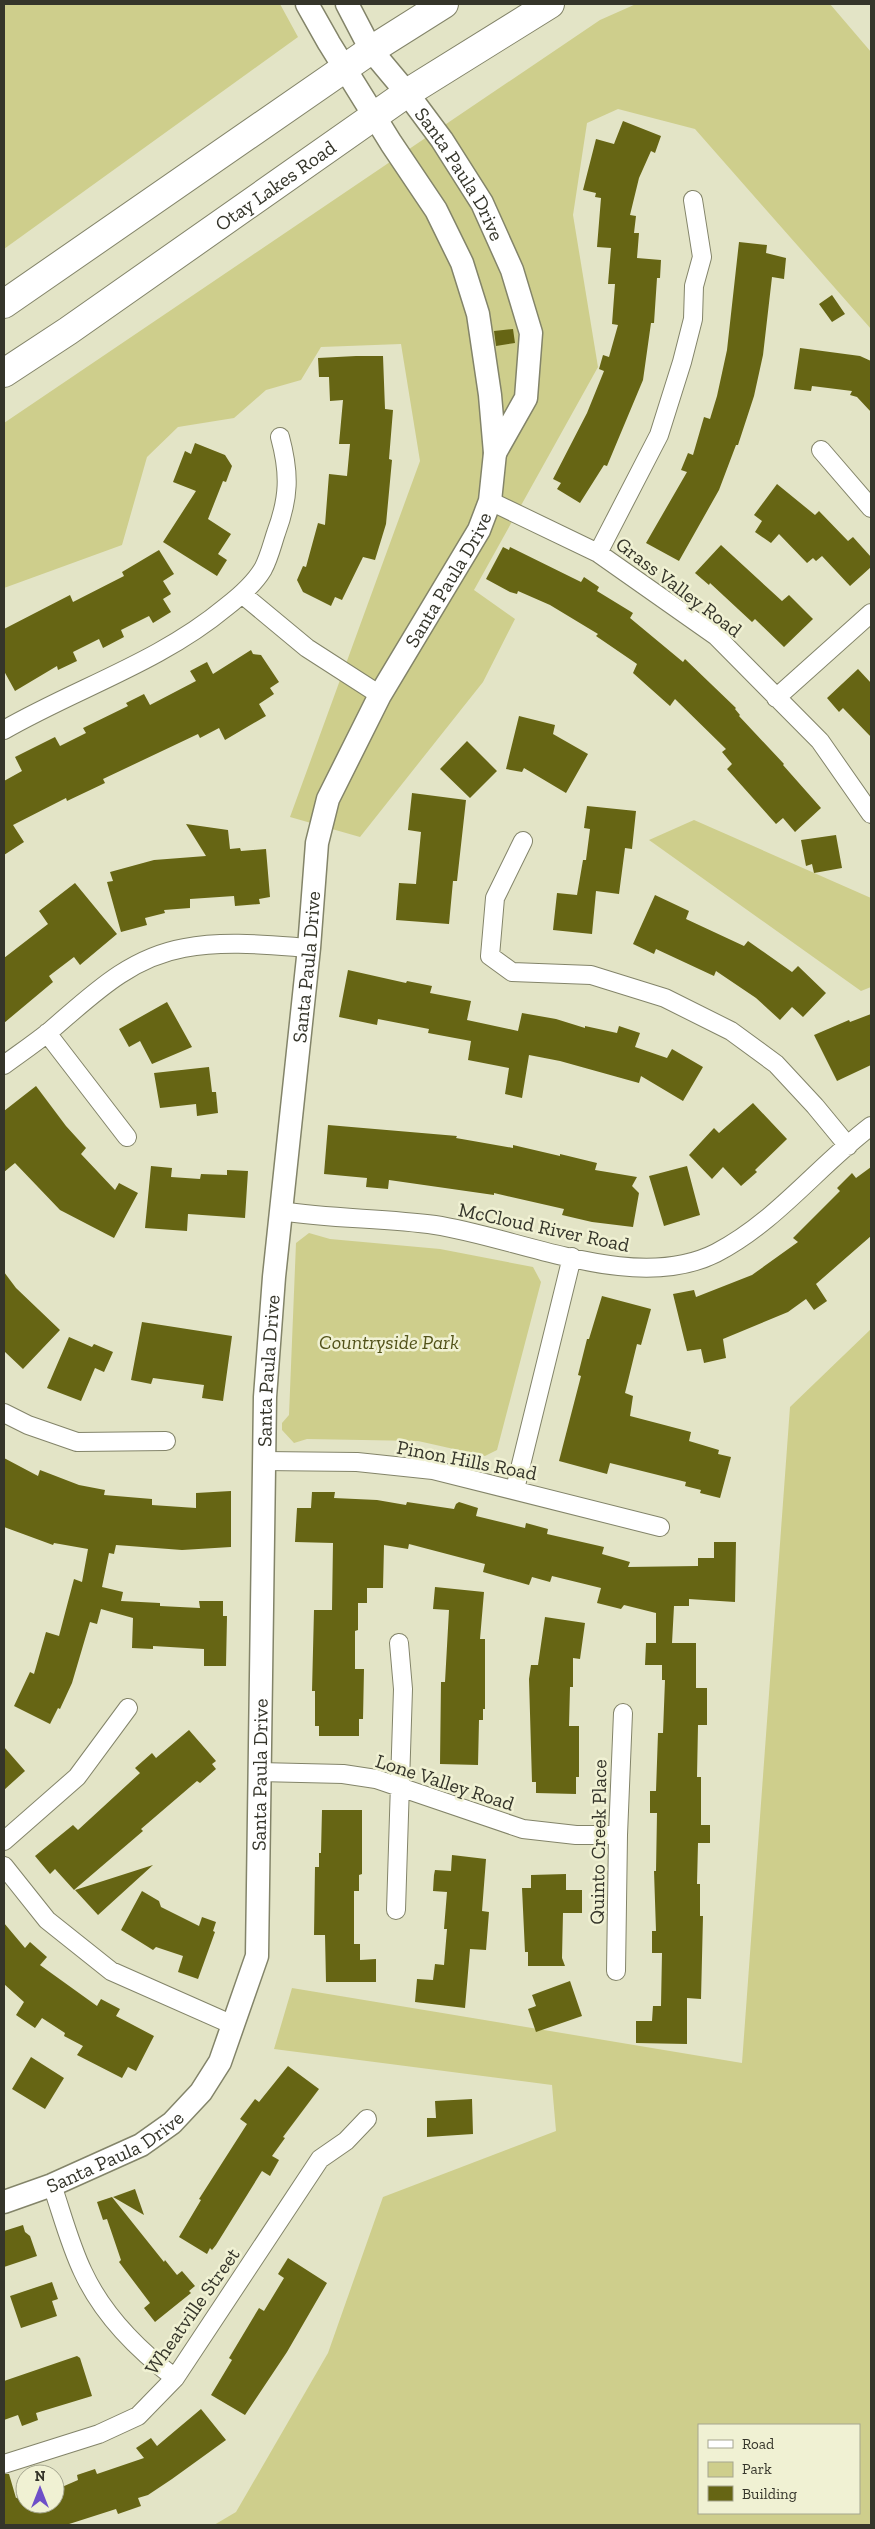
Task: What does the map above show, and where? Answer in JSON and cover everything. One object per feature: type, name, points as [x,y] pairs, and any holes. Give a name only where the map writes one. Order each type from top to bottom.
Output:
[{"type":"main road","points":[[4,304],[371,50],[444,4]]},
{"type":"main road","name":"Otay Lakes Road","points":[[4,373],[76,326],[407,93],[550,4]]},
{"type":"street","name":"Santa Paula Drive","points":[[4,2202],[52,2185],[141,2145],[172,2123],[201,2092],[220,2062],[257,1956],[265,1397],[280,1211],[309,948],[318,843],[328,799],[380,695],[479,530],[490,501],[495,453],[490,394],[478,314],[462,263],[436,210],[375,117],[308,4]]},
{"type":"street","name":"Santa Paula Drive","points":[[347,4],[371,50],[407,93],[442,140],[482,204],[512,270],[530,333],[526,398],[495,453]]},
{"type":"street","points":[[598,553],[659,435],[682,362],[693,319],[694,286],[702,257],[693,200]]},
{"type":"street","points":[[4,730],[169,648],[199,630],[242,594],[262,570],[281,519],[288,488],[288,464],[280,437]]},
{"type":"street","points":[[821,450],[871,508]]},
{"type":"street","name":"Grass Valley Road","points":[[490,501],[598,553],[716,636],[820,741],[871,814]]},
{"type":"street","points":[[242,594],[307,648],[380,695]]},
{"type":"street","points":[[776,698],[871,613]]},
{"type":"street","points":[[523,841],[495,898],[490,956],[512,972],[591,975],[665,998],[731,1031],[776,1064],[816,1106],[848,1146]]},
{"type":"street","points":[[4,1065],[47,1033],[109,980],[142,961],[182,948],[217,944],[309,948]]},
{"type":"street","points":[[47,1033],[127,1136]]},
{"type":"street","name":"McCloud River Road","points":[[280,1211],[435,1225],[608,1265],[639,1269],[691,1263],[708,1256],[760,1225],[871,1126]]},
{"type":"street","points":[[514,1489],[572,1257]]},
{"type":"street","points":[[4,1413],[28,1425],[78,1442],[166,1442]]},
{"type":"street","name":"Pinon Hills Road","points":[[263,1461],[357,1462],[424,1469],[514,1489],[660,1527]]},
{"type":"street","points":[[396,1910],[403,1689],[399,1643]]},
{"type":"street","points":[[4,1841],[77,1777],[128,1708]]},
{"type":"street","name":"Quinto Creek Place","points":[[616,1971],[618,1835],[623,1713]]},
{"type":"street","name":"Lone Valley Road","points":[[259,1772],[342,1774],[376,1779],[523,1829],[576,1835],[618,1835]]},
{"type":"street","points":[[4,1866],[47,1920],[112,1971],[233,2025]]},
{"type":"street","name":"Wheatville Street","points":[[4,2464],[99,2434],[138,2416],[175,2378],[320,2159],[346,2141],[367,2119]]},
{"type":"street","points":[[52,2185],[83,2272],[92,2288],[116,2324],[147,2357],[175,2378]]},
{"type":"green space","points":[[4,4],[280,4],[298,37],[4,249]]},
{"type":"green space","points":[[636,4],[830,4],[871,52],[871,329],[695,129],[618,109],[587,123],[573,215],[598,367],[474,590],[515,619],[483,682],[360,837],[290,817],[420,461],[401,344],[321,347],[301,380],[266,390],[234,418],[178,427],[147,457],[122,545],[4,588],[4,423],[600,20]]},
{"type":"green space","points":[[694,820],[871,898],[871,987],[861,991],[649,840]]},
{"type":"green space","name":"Countryside Park","points":[[309,1233],[330,1239],[440,1249],[533,1267],[541,1282],[497,1450],[485,1456],[418,1441],[307,1439],[294,1443],[282,1430],[282,1423],[289,1415],[296,1243]]},
{"type":"green space","points":[[871,1329],[871,2525],[214,2525],[236,2512],[328,2353],[383,2197],[556,2131],[552,2085],[274,2049],[292,1988],[742,2063],[790,1407]]},
{"type":"building","points":[[623,121],[661,136],[655,153],[651,151],[639,178],[630,215],[636,216],[634,233],[639,233],[637,258],[661,260],[660,278],[657,278],[654,323],[651,323],[643,380],[607,466],[604,465],[580,503],[557,489],[561,483],[553,479],[587,413],[604,371],[599,369],[603,355],[609,357],[618,325],[612,324],[615,284],[608,284],[611,248],[597,247],[601,198],[595,197],[596,193],[583,190],[596,139],[614,144]]},
{"type":"building","points":[[739,242],[767,245],[766,253],[786,258],[784,279],[772,277],[763,355],[754,396],[738,445],[736,445],[719,490],[679,561],[646,543],[687,472],[681,470],[688,453],[693,455],[704,417],[710,419],[727,350]]},
{"type":"building","points":[[832,295],[845,314],[832,322],[819,304]]},
{"type":"building","points":[[513,329],[515,343],[496,346],[494,331]]},
{"type":"building","points":[[800,348],[860,356],[871,361],[871,412],[857,397],[850,395],[852,391],[812,386],[811,391],[794,389]]},
{"type":"building","points":[[383,356],[385,409],[393,410],[389,459],[392,460],[386,524],[375,560],[363,557],[342,600],[335,597],[331,606],[303,592],[297,580],[303,566],[306,567],[318,523],[325,525],[329,474],[347,476],[350,444],[339,444],[343,400],[330,401],[329,377],[319,377],[318,358]]},
{"type":"building","points":[[195,443],[225,455],[232,466],[226,482],[223,481],[208,519],[231,534],[218,554],[227,560],[217,576],[163,542],[196,491],[173,482],[185,451],[191,454]]},
{"type":"building","points":[[777,484],[815,515],[819,511],[848,541],[853,537],[871,557],[871,567],[850,586],[822,556],[816,561],[813,558],[807,563],[779,534],[771,543],[755,532],[762,521],[754,515]]},
{"type":"building","points":[[721,545],[782,601],[789,595],[813,619],[784,647],[755,619],[752,622],[710,583],[709,585],[695,573]]},
{"type":"building","points":[[503,547],[509,550],[510,547],[581,582],[584,577],[599,587],[597,591],[633,613],[630,618],[683,662],[685,659],[736,708],[739,716],[784,764],[821,808],[795,832],[783,818],[776,824],[727,769],[732,764],[722,752],[726,749],[675,699],[670,706],[633,673],[637,664],[596,636],[598,634],[550,605],[518,591],[517,594],[510,592],[486,579]]},
{"type":"building","points":[[159,550],[174,574],[163,581],[171,594],[163,599],[171,612],[153,623],[149,616],[121,630],[124,637],[103,648],[99,639],[73,652],[77,661],[58,670],[57,666],[15,691],[4,671],[4,629],[70,595],[73,602],[124,576],[122,572]]},
{"type":"building","points":[[251,650],[253,654],[261,655],[279,682],[270,688],[274,694],[259,704],[266,716],[225,740],[219,728],[200,738],[198,734],[103,779],[105,783],[67,801],[66,798],[13,825],[24,842],[4,855],[4,781],[22,771],[15,757],[55,737],[60,746],[86,733],[83,728],[128,706],[126,703],[144,694],[150,705],[196,681],[190,671],[207,662],[213,674]]},
{"type":"building","points":[[858,669],[871,683],[871,737],[843,708],[839,712],[827,698]]},
{"type":"building","points":[[519,716],[555,725],[553,734],[588,754],[566,793],[524,768],[522,772],[506,769]]},
{"type":"building","points":[[467,741],[497,771],[470,798],[440,769]]},
{"type":"building","points":[[412,793],[466,800],[457,881],[453,881],[449,924],[396,920],[399,883],[416,884],[421,832],[408,830]]},
{"type":"building","points":[[587,806],[636,811],[632,849],[625,848],[619,894],[596,891],[592,934],[553,930],[557,893],[577,895],[583,860],[586,860],[590,829],[584,828]]},
{"type":"building","points":[[186,824],[228,830],[230,849],[240,848],[241,851],[266,849],[270,897],[259,899],[260,904],[235,906],[234,896],[190,899],[190,908],[164,910],[165,913],[145,918],[147,925],[121,932],[107,882],[113,881],[110,872],[154,860],[206,856]]},
{"type":"building","points":[[836,835],[842,868],[814,873],[812,864],[806,866],[801,840]]},
{"type":"building","points":[[75,883],[117,934],[80,965],[74,957],[49,976],[53,982],[4,1023],[4,958],[48,924],[39,911]]},
{"type":"building","points":[[655,895],[689,911],[686,919],[744,946],[748,941],[792,972],[798,966],[826,993],[803,1017],[792,1007],[780,1020],[756,998],[716,971],[714,976],[656,949],[654,954],[633,944]]},
{"type":"building","points":[[348,970],[406,983],[407,981],[432,986],[430,993],[471,1001],[467,1020],[518,1031],[522,1013],[556,1019],[585,1028],[585,1026],[617,1033],[619,1026],[640,1033],[635,1047],[667,1058],[672,1049],[703,1067],[683,1101],[641,1076],[639,1083],[560,1061],[529,1055],[522,1098],[505,1094],[509,1068],[468,1060],[471,1041],[428,1033],[429,1029],[378,1019],[377,1025],[339,1017]]},
{"type":"building","points":[[167,1002],[192,1047],[152,1064],[140,1041],[129,1047],[119,1029]]},
{"type":"building","points":[[871,1014],[871,1065],[837,1081],[814,1035],[849,1020],[850,1022]]},
{"type":"building","points":[[209,1067],[212,1092],[216,1092],[218,1113],[197,1116],[196,1104],[160,1108],[154,1073]]},
{"type":"building","points":[[36,1086],[66,1126],[86,1148],[81,1154],[115,1190],[119,1183],[138,1193],[114,1238],[60,1210],[15,1163],[4,1172],[4,1111]]},
{"type":"building","points":[[753,1103],[787,1139],[755,1170],[757,1172],[741,1186],[723,1167],[712,1179],[689,1155],[714,1128],[719,1133]]},
{"type":"building","points":[[328,1125],[457,1136],[456,1138],[513,1148],[513,1145],[597,1163],[595,1170],[637,1177],[632,1186],[639,1193],[633,1227],[592,1222],[562,1215],[564,1209],[494,1193],[494,1195],[389,1180],[388,1189],[366,1187],[367,1178],[324,1174]]},
{"type":"building","points":[[151,1166],[172,1168],[171,1177],[200,1179],[201,1174],[227,1175],[227,1170],[248,1171],[245,1218],[188,1214],[187,1231],[145,1228]]},
{"type":"building","points":[[687,1166],[700,1215],[664,1226],[649,1176]]},
{"type":"building","points":[[871,1167],[871,1236],[816,1284],[827,1301],[814,1310],[806,1299],[788,1312],[723,1339],[726,1358],[704,1363],[701,1349],[687,1351],[673,1294],[694,1290],[696,1297],[752,1275],[798,1242],[793,1238],[840,1191],[837,1188],[852,1173],[856,1178]]},
{"type":"building","points":[[4,1272],[16,1288],[60,1330],[23,1369],[4,1351]]},
{"type":"building","points":[[602,1296],[651,1309],[641,1345],[637,1344],[625,1393],[633,1396],[630,1416],[691,1432],[689,1441],[719,1450],[718,1454],[731,1457],[720,1498],[700,1493],[701,1490],[685,1486],[686,1482],[610,1463],[607,1474],[559,1461],[581,1376],[578,1375],[587,1339],[589,1339]]},
{"type":"building","points":[[142,1322],[232,1336],[223,1401],[202,1398],[204,1385],[153,1378],[151,1384],[131,1380]]},
{"type":"building","points":[[69,1337],[92,1347],[94,1344],[113,1352],[104,1372],[95,1368],[81,1401],[47,1388]]},
{"type":"building","points":[[4,1458],[38,1476],[40,1470],[79,1485],[105,1490],[104,1495],[152,1499],[152,1505],[196,1508],[196,1493],[231,1491],[231,1547],[182,1550],[116,1545],[114,1554],[109,1553],[102,1587],[123,1592],[121,1601],[160,1603],[160,1606],[200,1608],[199,1601],[223,1601],[223,1616],[227,1616],[226,1666],[204,1666],[204,1649],[153,1646],[153,1649],[132,1648],[133,1618],[101,1609],[97,1624],[90,1622],[72,1683],[60,1709],[58,1708],[50,1724],[14,1706],[30,1672],[34,1674],[46,1632],[59,1636],[74,1579],[82,1582],[88,1549],[54,1543],[53,1545],[4,1527]]},
{"type":"building","points":[[312,1492],[335,1492],[334,1498],[377,1500],[406,1505],[407,1502],[454,1509],[459,1502],[478,1508],[476,1516],[525,1528],[526,1523],[548,1529],[547,1534],[604,1547],[602,1554],[630,1562],[628,1567],[698,1566],[698,1558],[714,1558],[714,1542],[736,1542],[735,1602],[689,1599],[689,1606],[674,1606],[672,1643],[696,1643],[696,1688],[707,1688],[707,1725],[698,1725],[697,1777],[701,1777],[701,1825],[710,1825],[710,1843],[698,1843],[697,1884],[700,1884],[700,1916],[703,1916],[701,1999],[687,1998],[687,2044],[636,2043],[636,2021],[652,2021],[653,2006],[661,2006],[662,1953],[652,1953],[652,1931],[656,1931],[654,1871],[656,1871],[657,1813],[650,1813],[650,1791],[656,1791],[658,1733],[663,1733],[665,1680],[662,1680],[662,1665],[645,1665],[646,1643],[656,1643],[656,1613],[624,1605],[621,1609],[597,1603],[601,1588],[552,1576],[550,1582],[532,1577],[529,1585],[483,1572],[485,1564],[409,1544],[408,1549],[384,1545],[383,1588],[367,1588],[367,1603],[358,1603],[358,1630],[355,1631],[355,1669],[364,1669],[363,1719],[359,1719],[359,1736],[319,1736],[319,1726],[315,1726],[315,1691],[312,1691],[314,1610],[332,1610],[333,1543],[295,1542],[297,1508],[311,1508]]},
{"type":"building","points":[[435,1587],[484,1592],[480,1639],[485,1639],[485,1709],[483,1709],[483,1720],[479,1720],[478,1765],[440,1764],[441,1682],[445,1682],[449,1610],[433,1609]]},
{"type":"building","points":[[545,1617],[585,1623],[580,1659],[573,1658],[573,1687],[570,1687],[569,1726],[579,1726],[579,1777],[576,1777],[576,1794],[536,1793],[536,1782],[532,1782],[529,1679],[531,1665],[538,1665]]},
{"type":"building","points":[[189,1730],[216,1761],[212,1764],[216,1769],[200,1783],[197,1781],[141,1829],[143,1831],[74,1890],[55,1869],[50,1874],[35,1856],[73,1825],[78,1830],[140,1773],[135,1768],[152,1753],[156,1758]]},
{"type":"building","points":[[4,1747],[25,1771],[4,1790]]},
{"type":"building","points":[[322,1810],[362,1810],[362,1874],[359,1875],[359,1891],[354,1891],[354,1944],[360,1944],[360,1960],[376,1959],[376,1982],[326,1982],[325,1935],[314,1935],[315,1867],[319,1867],[319,1853],[321,1853]]},
{"type":"building","points":[[452,1855],[486,1859],[482,1911],[489,1912],[486,1950],[470,1949],[465,2008],[415,2002],[417,1979],[433,1980],[435,1964],[444,1965],[447,1929],[444,1929],[447,1892],[433,1891],[434,1875],[435,1870],[451,1871]]},
{"type":"building","points":[[153,1865],[98,1915],[75,1890]]},
{"type":"building","points":[[566,1874],[566,1890],[582,1890],[582,1913],[563,1913],[562,1958],[565,1966],[528,1966],[528,1952],[525,1952],[522,1888],[531,1888],[531,1875]]},
{"type":"building","points":[[142,1891],[159,1901],[161,1907],[199,1926],[202,1917],[216,1922],[213,1931],[215,1932],[198,1979],[178,1972],[183,1956],[156,1947],[153,1950],[121,1930]]},
{"type":"building","points":[[4,1923],[25,1948],[30,1942],[47,1957],[40,1965],[97,2006],[101,1999],[120,2009],[116,2016],[154,2036],[136,2071],[128,2067],[122,2078],[77,2055],[83,2046],[64,2036],[65,2033],[42,2018],[35,2028],[16,2015],[24,2002],[4,1984]]},
{"type":"building","points":[[570,1981],[582,2016],[536,2032],[528,2009],[536,2006],[532,1995]]},
{"type":"building","points":[[31,2057],[64,2078],[45,2109],[12,2089]]},
{"type":"building","points":[[288,2066],[319,2089],[283,2137],[285,2138],[272,2156],[279,2160],[270,2176],[262,2171],[216,2245],[212,2250],[210,2248],[207,2254],[179,2237],[201,2200],[199,2199],[247,2124],[240,2119],[255,2099],[259,2102]]},
{"type":"building","points":[[472,2099],[473,2134],[427,2137],[427,2118],[436,2118],[435,2101]]},
{"type":"building","points":[[135,2189],[144,2215],[113,2197]]},
{"type":"building","points":[[112,2197],[164,2262],[165,2260],[177,2275],[182,2271],[195,2286],[189,2291],[191,2293],[155,2322],[144,2308],[150,2303],[119,2262],[121,2260],[107,2219],[103,2220],[97,2202]]},
{"type":"building","points":[[23,2225],[25,2232],[30,2236],[37,2256],[4,2267],[4,2231]]},
{"type":"building","points":[[288,2258],[327,2283],[287,2352],[245,2415],[211,2395],[232,2360],[229,2358],[259,2308],[264,2311],[284,2278],[278,2274]]},
{"type":"building","points":[[52,2282],[58,2299],[52,2301],[57,2316],[21,2328],[10,2296]]},
{"type":"building","points":[[77,2356],[80,2358],[92,2396],[36,2413],[38,2420],[22,2426],[18,2415],[4,2420],[4,2381]]},
{"type":"building","points":[[201,2409],[226,2440],[148,2495],[138,2498],[141,2506],[118,2514],[116,2509],[66,2525],[4,2525],[4,2474],[9,2474],[15,2495],[15,2514],[65,2514],[65,2486],[78,2480],[77,2475],[95,2469],[97,2474],[144,2458],[136,2448],[151,2438],[157,2446]]}]
